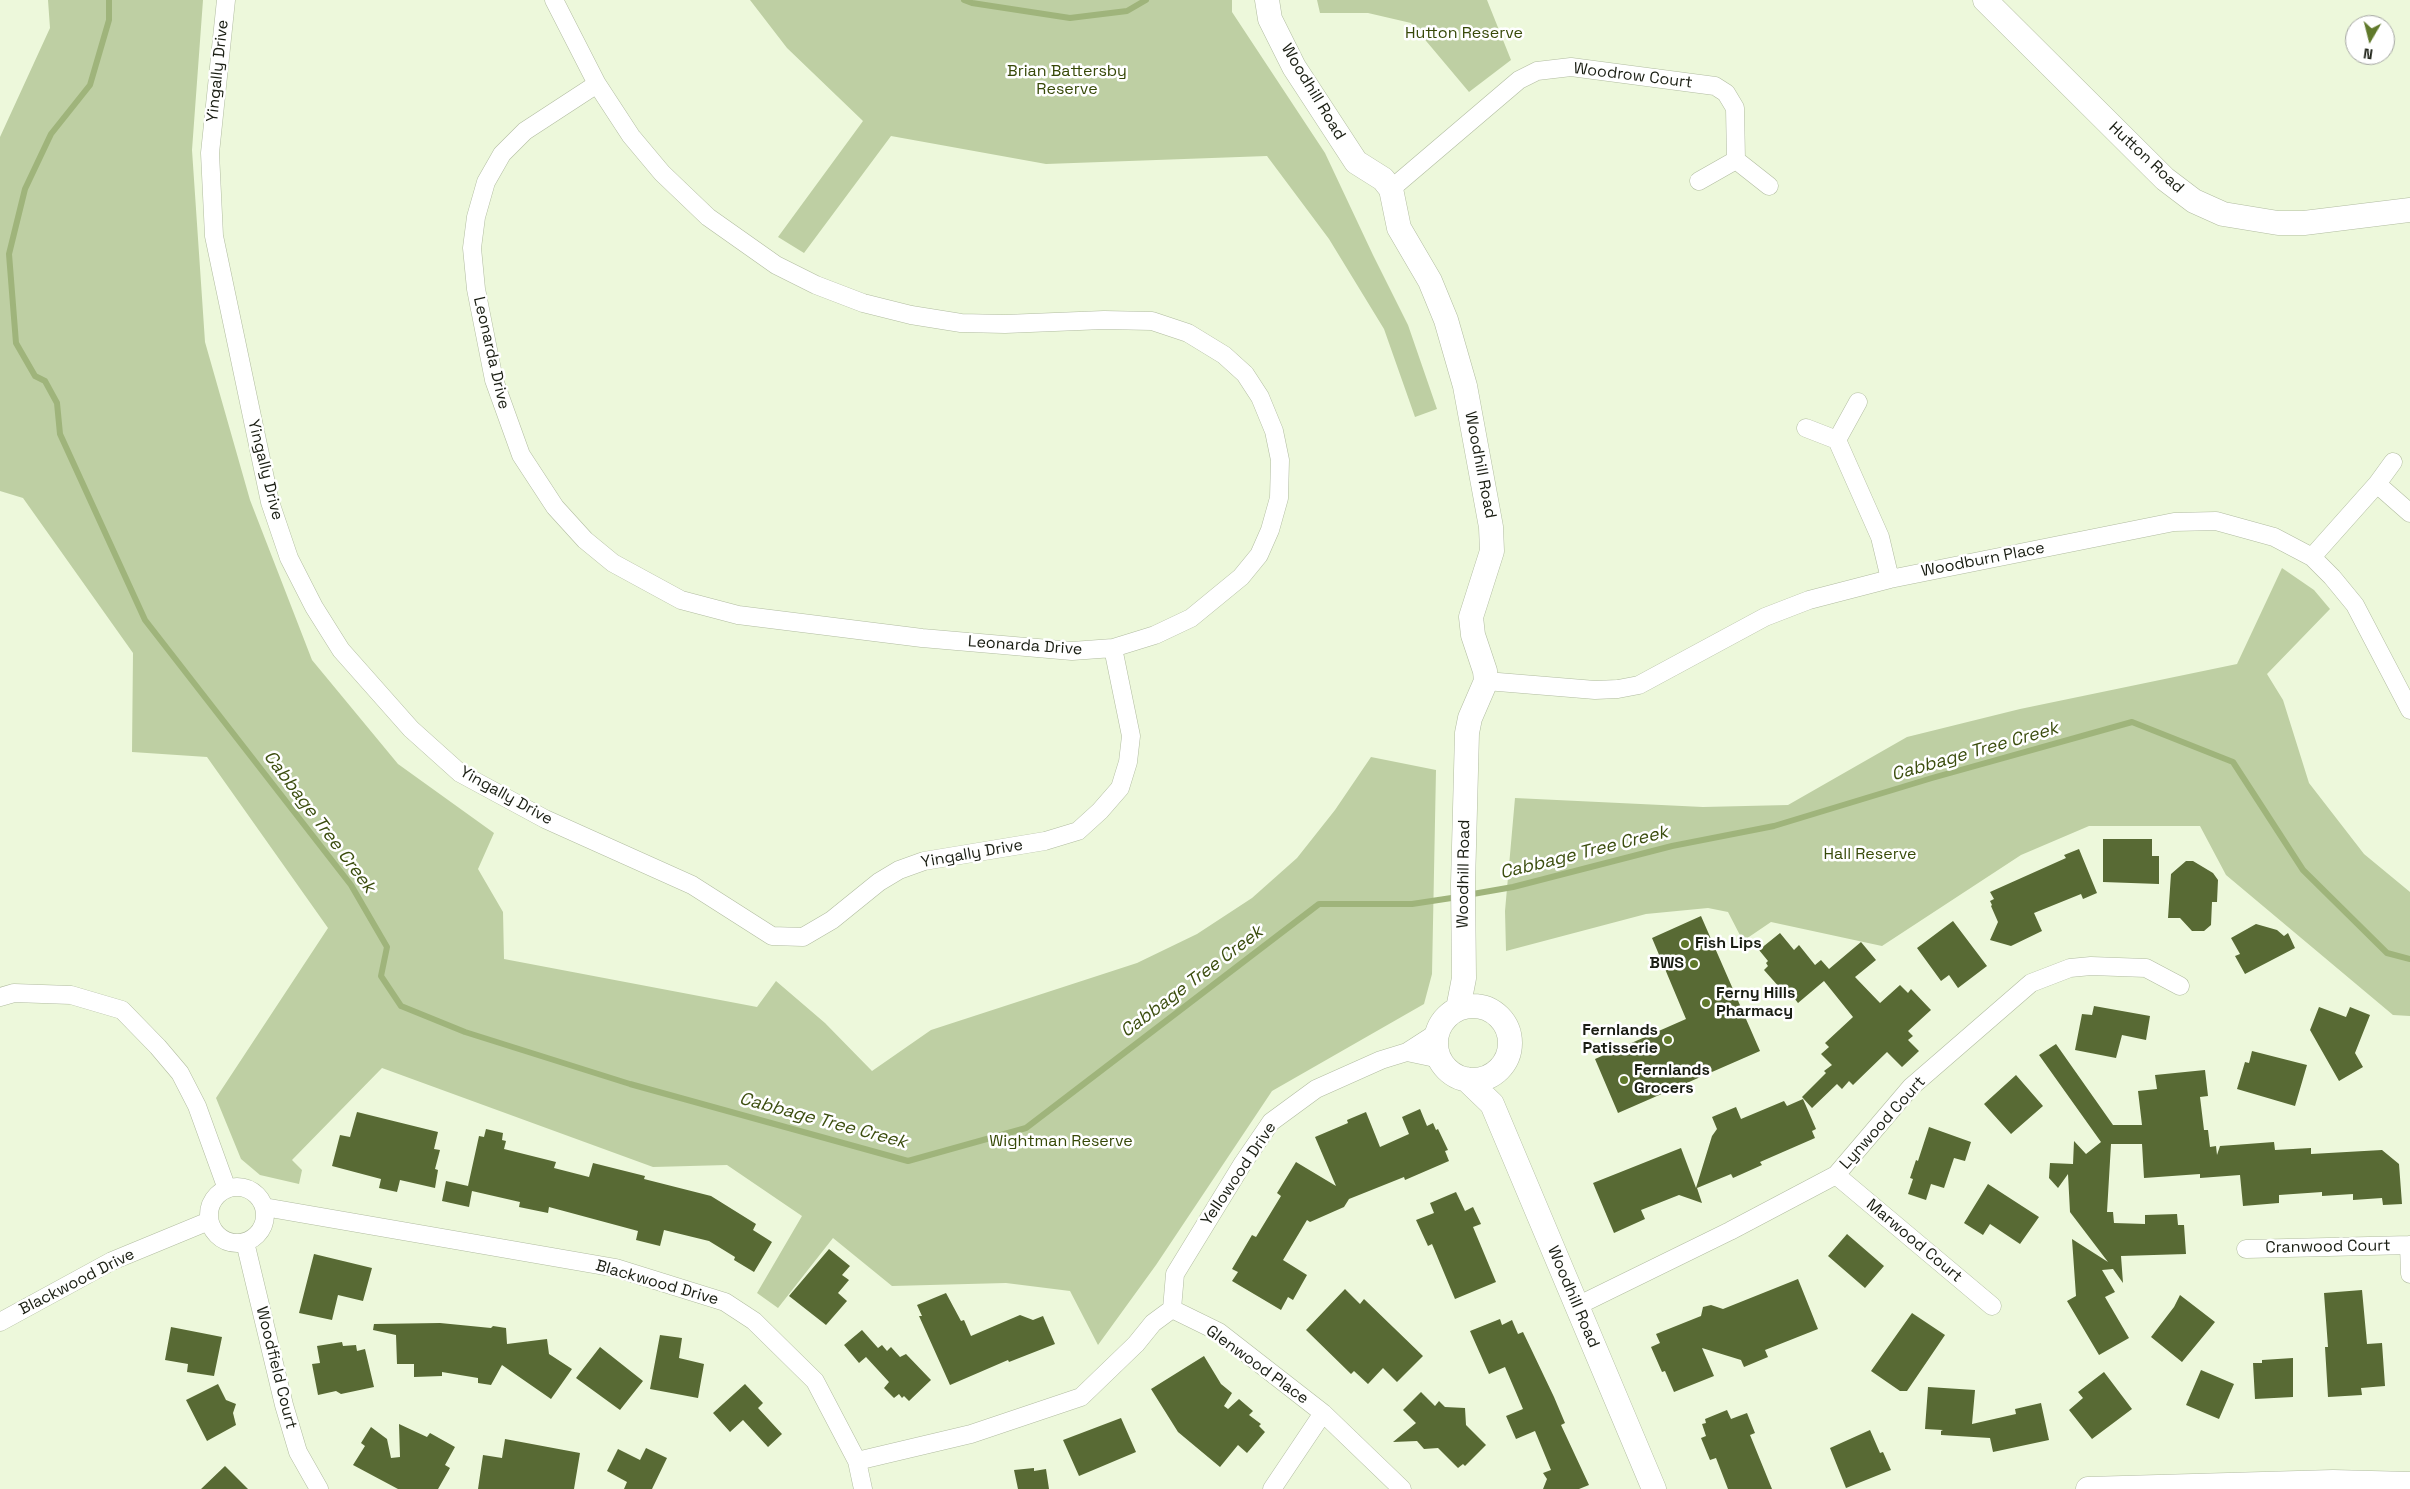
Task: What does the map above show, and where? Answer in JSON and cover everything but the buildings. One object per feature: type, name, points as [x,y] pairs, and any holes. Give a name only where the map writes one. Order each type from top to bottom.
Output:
[{"type":"street","name":"Yingally Drive","points":[[226,0],[210,153],[214,236],[270,502],[289,558],[314,607],[341,650],[411,729],[460,773],[545,819],[692,885],[772,936],[803,937],[832,920],[879,882],[899,870],[924,861],[1045,842],[1078,831],[1100,811],[1120,788],[1128,762],[1131,736],[1114,648]]},
{"type":"street","name":"Leonarda Drive","points":[[554,0],[597,84],[631,136],[662,173],[708,217],[776,265],[816,285],[862,303],[911,315],[961,323],[1005,324],[1104,320],[1152,321],[1188,333],[1224,355],[1245,374],[1260,397],[1274,431],[1280,460],[1279,498],[1270,530],[1259,554],[1241,577],[1191,618],[1155,635],[1114,648],[1072,652],[1009,647],[738,616],[681,600],[613,563],[579,533],[555,507],[521,455],[494,380],[476,289],[472,248],[476,217],[486,182],[502,154],[525,131],[597,84]]},
{"type":"street","name":"Woodhill Road","points":[[1267,0],[1270,19],[1294,67],[1356,162],[1383,178],[1391,188],[1399,228],[1433,289],[1446,320],[1465,386],[1491,526],[1492,551],[1471,617],[1473,635],[1485,671],[1486,681],[1472,713],[1467,733],[1463,884],[1464,978],[1468,1008]]},
{"type":"street","name":"Hutton Road","points":[[1985,0],[2165,179],[2194,201],[2223,214],[2278,223],[2304,223],[2410,210]]},
{"type":"street","name":"Woodrow Court","points":[[1391,188],[1519,80],[1537,71],[1571,67],[1716,86],[1726,93],[1735,108],[1736,160]]},
{"type":"street","points":[[1699,181],[1736,160],[1769,186]]},
{"type":"street","points":[[1837,440],[1858,402]]},
{"type":"street","points":[[1806,428],[1837,440],[1880,537],[1890,579]]},
{"type":"street","points":[[2312,558],[2377,484],[2393,462]]},
{"type":"street","points":[[2377,484],[2410,513]]},
{"type":"street","name":"Woodburn Place","points":[[1486,681],[1595,690],[1618,690],[1639,685],[1765,618],[1809,600],[1890,579],[2174,522],[2216,521],[2274,537],[2312,558],[2332,577],[2356,605],[2410,710]]},
{"type":"street","name":"Lynwood Court","points":[[1576,1306],[1730,1231],[1836,1175],[1911,1087],[2031,983],[2070,968],[2091,966],[2146,968],[2180,986]]},
{"type":"street","points":[[0,997],[14,993],[71,996],[122,1010],[180,1073],[197,1106],[206,1137],[227,1189]]},
{"type":"street","points":[[1440,1059],[1437,1050],[1438,1032],[1446,1019],[1468,1008],[1497,1015],[1509,1033],[1509,1052],[1505,1061],[1493,1074],[1476,1080],[1466,1079]]},
{"type":"street","name":"Yellowood Drive","points":[[1172,1309],[1175,1274],[1243,1163],[1271,1122],[1316,1089],[1381,1060],[1407,1052],[1438,1032]]},
{"type":"street","name":"Yellowood Drive","points":[[1407,1052],[1440,1059]]},
{"type":"street","name":"Woodhill Road","points":[[1440,1059],[1446,1068],[1456,1076],[1466,1079],[1492,1104],[1654,1489]]},
{"type":"street","name":"Woodhill Road","points":[[1492,1104],[1493,1074]]},
{"type":"street","name":"Marwood Court","points":[[1836,1175],[1992,1306]]},
{"type":"street","points":[[245,1188],[253,1192],[264,1206],[264,1224],[260,1232],[246,1242],[227,1242],[219,1237],[210,1222],[210,1206],[214,1199],[227,1189],[245,1188]]},
{"type":"street","name":"Blackwood Drive","points":[[264,1206],[616,1268],[725,1302],[754,1321],[815,1381],[857,1461],[862,1489]]},
{"type":"street","name":"Blackwood Drive","points":[[0,1322],[112,1261],[210,1222]]},
{"type":"street","name":"Woodfield Court","points":[[246,1242],[284,1405],[298,1452],[319,1489]]},
{"type":"street","points":[[2409,1246],[2410,1274]]},
{"type":"street","name":"Cranwood Court","points":[[2246,1249],[2409,1246]]},
{"type":"street","points":[[857,1461],[971,1434],[1081,1397],[1136,1344],[1153,1323],[1172,1309]]},
{"type":"street","name":"Glenwood Place","points":[[1172,1309],[1219,1332],[1323,1413],[1402,1489]]},
{"type":"street","points":[[1272,1489],[1323,1413]]},
{"type":"street","points":[[2088,1489],[2210,1488],[2333,1482],[2410,1484]]},
{"type":"green space","name":"Wightman Reserve","points":[[48,0],[203,0],[192,150],[205,342],[250,500],[312,660],[398,764],[494,833],[478,869],[503,912],[504,959],[757,1007],[776,981],[825,1023],[872,1071],[931,1030],[1137,963],[1197,934],[1252,898],[1297,858],[1335,810],[1371,757],[1436,770],[1432,974],[1424,1004],[1272,1091],[1156,1265],[1098,1345],[1070,1291],[1006,1283],[892,1286],[833,1238],[778,1308],[757,1293],[802,1216],[727,1165],[653,1167],[382,1068],[292,1160],[302,1170],[299,1184],[260,1175],[241,1159],[216,1098],[328,928],[207,757],[132,752],[133,653],[23,498],[0,491],[0,137],[50,28]]},
{"type":"green space","name":"Brian Battersby Reserve","points":[[750,0],[1232,0],[1232,12],[1325,153],[1408,325],[1437,409],[1415,417],[1384,329],[1329,239],[1267,156],[1046,164],[891,136],[804,253],[778,237],[863,121],[787,48]]},
{"type":"green space","name":"Hutton Reserve","points":[[1317,0],[1487,0],[1511,60],[1469,92],[1411,23],[1368,13],[1320,13]]},
{"type":"green space","name":"Hall Reserve","points":[[2282,568],[2314,590],[2330,609],[2267,674],[2283,700],[2309,783],[2364,854],[2410,892],[2410,1016],[2393,1015],[2226,875],[2200,826],[2089,826],[2021,855],[1882,946],[1771,922],[1743,941],[1728,912],[1708,908],[1646,914],[1506,951],[1505,911],[1515,798],[1703,807],[1788,805],[1907,737],[2020,709],[2237,664]]},
{"type":"waterway","name":"Cabbage Tree Creek","points":[[109,0],[109,20],[90,85],[51,134],[25,189],[9,254],[16,343],[35,376],[45,381],[57,403],[60,434],[145,620],[351,885],[387,947],[381,976],[401,1006],[465,1032],[630,1084],[908,1161],[1026,1128],[1319,904],[1412,904],[1458,897]]},
{"type":"waterway","points":[[964,0],[972,3],[1070,18],[1127,11],[1146,0]]},
{"type":"waterway","name":"Cabbage Tree Creek","points":[[1467,895],[1513,887],[1672,846],[1774,826],[1932,778],[2132,722],[2233,762],[2303,870],[2387,953],[2410,959]]},
{"type":"place","name":"Fish Lips","points":[[1685,944]]},
{"type":"place","name":"BWS","points":[[1694,964]]},
{"type":"place","name":"Ferny Hills Pharmacy","points":[[1706,1003]]},
{"type":"place","name":"Fernlands Patisserie","points":[[1668,1040]]},
{"type":"place","name":"Fernlands Grocers","points":[[1624,1080]]}]
